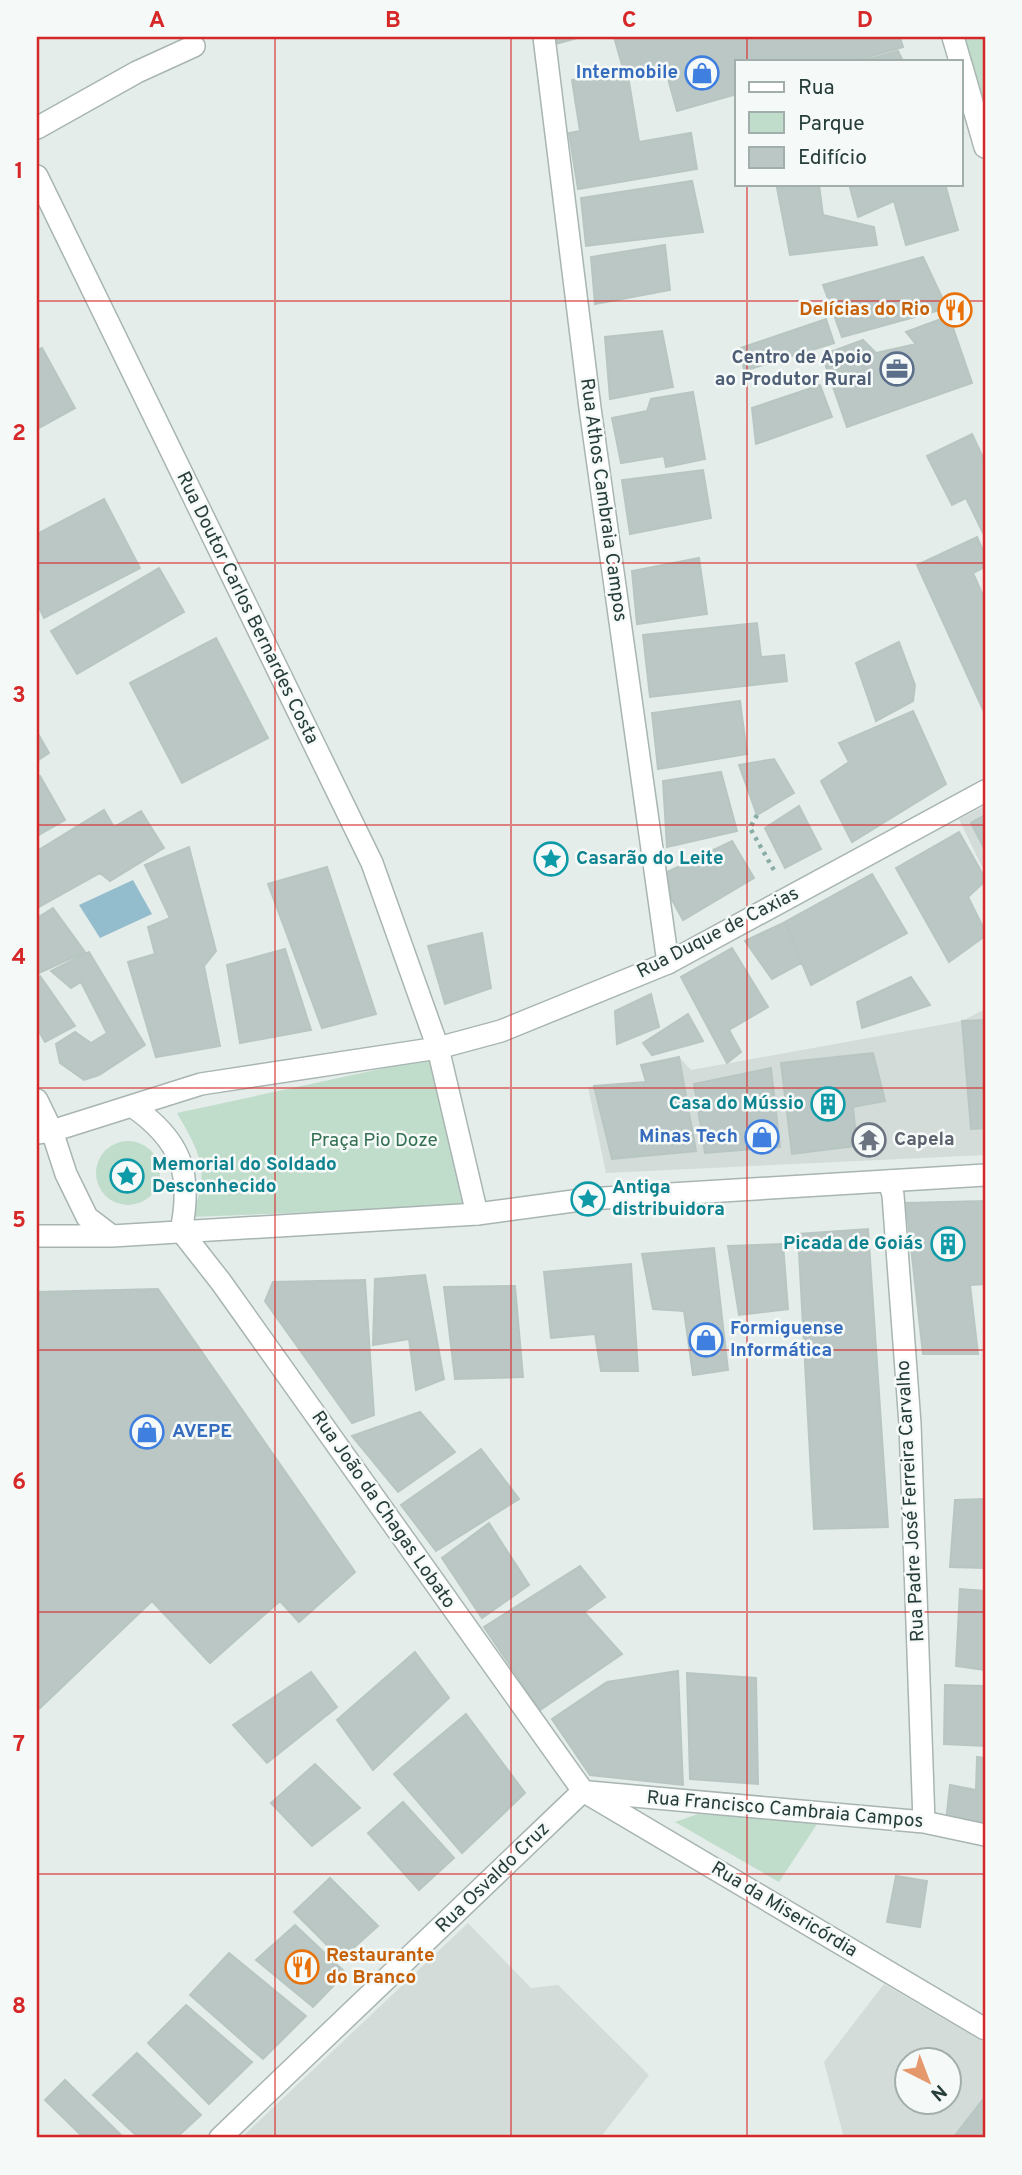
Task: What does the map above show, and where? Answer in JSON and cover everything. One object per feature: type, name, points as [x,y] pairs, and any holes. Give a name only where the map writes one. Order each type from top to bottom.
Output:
[{"type":"street","name":"Rua Athos Cambraia Campos","points":[[544,37],[590,408],[668,963]]},
{"type":"street","points":[[953,37],[959,60]]},
{"type":"street","points":[[37,128],[137,72],[194,46]]},
{"type":"street","points":[[962,68],[984,138]]},
{"type":"street","name":"Rua Doutor Carlos Bernardes Costa","points":[[37,176],[372,863],[438,1048]]},
{"type":"street","name":"Rua Duque de Caxias","points":[[438,1048],[501,1031],[668,963],[985,791]]},
{"type":"street","points":[[44,1132],[201,1084],[438,1048],[477,1214]]},
{"type":"street","points":[[37,1100],[44,1132],[87,1217],[112,1236]]},
{"type":"street","points":[[132,1106],[152,1119],[183,1164],[186,1205],[181,1231]]},
{"type":"street","points":[[37,1236],[112,1236],[477,1214],[588,1199],[985,1175]]},
{"type":"street","name":"Rua Padre José Ferreira Carvalho","points":[[889,1181],[893,1195],[910,1424],[925,1822]]},
{"type":"street","name":"Rua João da Chagas Lobato","points":[[181,1231],[221,1282],[583,1791]]},
{"type":"street","name":"Rua Francisco Cambraia Campos","points":[[583,1791],[925,1822],[985,1835]]},
{"type":"street","name":"Rua da Misericórdia","points":[[583,1791],[985,2029]]},
{"type":"street","name":"Rua Osvaldo Cruz","points":[[220,2138],[583,1791]]},
{"type":"path","points":[[757,815],[750,828],[789,897]]},
{"type":"shaded area","points":[[985,806],[985,873],[959,819]]},
{"type":"shaded area","points":[[985,1009],[985,1155],[606,1173],[588,1087],[646,1082],[641,1065],[679,1057],[691,1070],[962,1021]]},
{"type":"shaded area","points":[[468,1923],[531,1988],[558,1985],[649,2075],[600,2138],[241,2138]]},
{"type":"shaded area","points":[[884,1984],[985,2043],[985,2138],[844,2138],[824,2062]]},
{"type":"green space","points":[[956,37],[985,37],[985,131]]},
{"type":"green space","name":"Praça Pio Doze","points":[[431,1058],[465,1206],[191,1217],[200,1187],[200,1163],[192,1140],[177,1113]]},
{"type":"green space","points":[[128,1141],[146,1147],[154,1155],[160,1173],[154,1191],[146,1199],[128,1205],[110,1199],[102,1191],[96,1173],[102,1155],[110,1147]]},
{"type":"green space","points":[[698,1814],[819,1821],[779,1882],[675,1822]]},
{"type":"water","points":[[133,880],[152,914],[100,938],[79,905]]},
{"type":"building","name":"Intermobile","points":[[550,37],[581,37],[552,45]]},
{"type":"building","name":"Intermobile","points":[[614,37],[900,37],[903,47],[858,60],[735,60],[735,95],[677,111],[665,68],[626,79]]},
{"type":"building","points":[[898,51],[902,60],[866,60]]},
{"type":"building","points":[[627,70],[639,142],[691,133],[697,169],[578,189],[569,133],[580,131],[572,80]]},
{"type":"building","points":[[692,181],[703,232],[586,246],[581,198]]},
{"type":"building","points":[[819,186],[823,215],[874,227],[877,245],[790,255],[777,188]]},
{"type":"building","points":[[850,186],[946,186],[958,230],[906,245],[894,201],[858,217]]},
{"type":"building","points":[[665,245],[670,290],[595,304],[591,257]]},
{"type":"building","points":[[923,257],[947,308],[842,337],[823,285]]},
{"type":"building","name":"Centro de Apoio ao Produtor Rural","points":[[949,316],[972,383],[847,427],[822,355],[863,340],[876,353],[916,344],[906,332]]},
{"type":"building","points":[[826,319],[834,343],[744,371],[741,348]]},
{"type":"building","points":[[662,331],[673,387],[610,399],[605,337]]},
{"type":"building","points":[[42,348],[75,408],[37,429],[37,351]]},
{"type":"building","points":[[820,385],[832,417],[756,444],[752,408]]},
{"type":"building","points":[[693,392],[705,459],[666,467],[664,456],[621,463],[612,418],[647,411],[651,399]]},
{"type":"building","points":[[972,434],[985,462],[985,537],[966,498],[952,505],[927,456]]},
{"type":"building","points":[[703,470],[711,518],[630,534],[622,480]]},
{"type":"building","points":[[104,499],[140,568],[44,618],[37,603],[37,534]]},
{"type":"building","points":[[977,537],[985,555],[985,567],[973,573],[985,600],[985,714],[917,565]]},
{"type":"building","points":[[699,558],[707,614],[637,624],[632,571]]},
{"type":"building","points":[[159,568],[184,612],[77,674],[51,631]]},
{"type":"building","points":[[757,623],[761,657],[784,655],[787,681],[650,697],[643,635]]},
{"type":"building","points":[[216,638],[268,738],[182,783],[130,683]]},
{"type":"building","points":[[899,642],[915,685],[913,701],[876,721],[856,663]]},
{"type":"building","points":[[740,701],[747,754],[658,769],[652,713]]},
{"type":"building","points":[[913,711],[946,784],[852,842],[821,781],[849,762],[839,743]]},
{"type":"building","points":[[37,732],[49,753],[37,761]]},
{"type":"building","points":[[774,759],[794,793],[757,815],[739,765]]},
{"type":"building","points":[[721,772],[737,831],[667,847],[663,781]]},
{"type":"building","points":[[40,776],[65,820],[37,836],[37,777]]},
{"type":"building","points":[[799,806],[821,849],[785,868],[765,828]]},
{"type":"building","points":[[104,810],[114,827],[141,811],[164,848],[110,881],[100,873],[37,908],[37,851]]},
{"type":"building","points":[[985,815],[985,850],[971,823]]},
{"type":"building","points":[[959,832],[985,878],[968,897],[985,936],[949,962],[896,868]]},
{"type":"building","points":[[732,841],[754,878],[683,920],[659,876]]},
{"type":"building","points":[[189,847],[216,951],[204,966],[220,1046],[156,1057],[128,962],[155,954],[148,927],[170,918],[145,865]]},
{"type":"building","points":[[327,867],[376,1014],[322,1028],[268,884]]},
{"type":"building","points":[[872,874],[907,933],[811,985],[785,922]]},
{"type":"building","points":[[53,908],[85,952],[37,974],[37,918]]},
{"type":"building","points":[[785,922],[801,963],[772,979],[745,941]]},
{"type":"building","points":[[482,933],[491,988],[445,1004],[428,946]]},
{"type":"building","points":[[732,948],[768,1007],[729,1030],[741,1052],[727,1063],[681,977]]},
{"type":"building","points":[[285,949],[311,1030],[240,1043],[227,965]]},
{"type":"building","points":[[89,952],[145,1045],[99,1075],[84,1080],[60,1063],[56,1044],[75,1032],[91,1043],[107,1033],[81,982],[71,988],[51,971]]},
{"type":"building","points":[[40,976],[75,1026],[45,1042],[37,1028],[37,978]]},
{"type":"building","points":[[911,977],[930,1005],[862,1028],[857,1002]]},
{"type":"building","points":[[651,994],[659,1027],[617,1044],[615,1011]]},
{"type":"building","points":[[688,1014],[703,1041],[652,1055],[643,1043]]},
{"type":"building","points":[[985,1020],[985,1128],[971,1129],[962,1021]]},
{"type":"building","name":"Casa do Mússio","points":[[873,1053],[885,1101],[853,1107],[857,1146],[792,1154],[781,1063]]},
{"type":"building","points":[[679,1057],[696,1151],[612,1159],[594,1086],[646,1082],[641,1065]]},
{"type":"building","points":[[771,1068],[780,1147],[705,1153],[694,1084]]},
{"type":"building","name":"Picada de Goiás","points":[[985,1201],[985,1284],[970,1285],[978,1354],[923,1354],[906,1203]]},
{"type":"building","points":[[868,1229],[888,1527],[814,1529],[798,1234]]},
{"type":"building","points":[[783,1244],[788,1309],[739,1315],[728,1246]]},
{"type":"building","name":"Formiguense Informática","points":[[714,1248],[728,1370],[693,1375],[684,1311],[653,1309],[642,1254]]},
{"type":"building","points":[[631,1264],[638,1371],[601,1371],[595,1334],[551,1338],[544,1272]]},
{"type":"building","points":[[425,1275],[444,1379],[416,1390],[409,1339],[373,1345],[375,1279]]},
{"type":"building","points":[[365,1280],[374,1415],[352,1423],[265,1301],[273,1282]]},
{"type":"building","points":[[515,1286],[523,1377],[455,1379],[444,1287]]},
{"type":"building","name":"AVEPE","points":[[158,1289],[355,1572],[299,1622],[280,1601],[210,1663],[152,1601],[37,1711],[37,1292]]},
{"type":"building","points":[[420,1412],[455,1452],[398,1492],[352,1436]]},
{"type":"building","points":[[481,1449],[519,1499],[436,1551],[401,1505]]},
{"type":"building","points":[[985,1499],[985,1568],[950,1567],[955,1500]]},
{"type":"building","points":[[489,1523],[529,1585],[482,1618],[442,1558]]},
{"type":"building","points":[[580,1566],[605,1597],[584,1612],[622,1654],[540,1710],[484,1627]]},
{"type":"building","points":[[960,1589],[985,1591],[985,1670],[956,1666]]},
{"type":"building","points":[[415,1652],[449,1698],[373,1770],[337,1720]]},
{"type":"building","points":[[678,1671],[683,1785],[590,1775],[552,1719],[607,1682]]},
{"type":"building","points":[[311,1672],[337,1707],[267,1763],[233,1725]]},
{"type":"building","points":[[687,1673],[756,1678],[758,1784],[690,1779]]},
{"type":"building","points":[[945,1685],[985,1686],[985,1746],[944,1744]]},
{"type":"building","points":[[466,1714],[525,1793],[462,1853],[394,1774]]},
{"type":"building","points":[[977,1757],[985,1758],[985,1824],[946,1821],[950,1785],[976,1790]]},
{"type":"building","points":[[315,1764],[360,1808],[312,1846],[271,1803]]},
{"type":"building","points":[[403,1802],[454,1858],[419,1890],[368,1833]]},
{"type":"building","points":[[896,1876],[927,1881],[920,1927],[887,1922]]},
{"type":"building","points":[[330,1878],[378,1926],[341,1959],[294,1912]]},
{"type":"building","name":"Restaurante do Branco","points":[[295,1925],[346,1973],[313,2007],[256,1960]]},
{"type":"building","points":[[229,1953],[306,2016],[263,2059],[190,1995]]},
{"type":"building","points":[[186,2005],[252,2062],[209,2104],[148,2043]]},
{"type":"building","points":[[137,2053],[201,2115],[176,2138],[139,2138],[93,2095]]},
{"type":"building","points":[[65,2080],[124,2138],[84,2138],[45,2100]]},
{"type":"building","points":[[985,2097],[985,2138],[953,2138]]},
{"type":"place","name":"Intermobile","points":[[702,73]]},
{"type":"place","name":"Delícias do Rio","points":[[955,310]]},
{"type":"place","name":"Centro de Apoio ao Produtor Rural","points":[[897,369]]},
{"type":"place","name":"Casarão do Leite","points":[[551,859]]},
{"type":"place","name":"Casa do Mússio","points":[[828,1104]]},
{"type":"place","name":"Minas Tech","points":[[762,1137]]},
{"type":"place","name":"Capela","points":[[869,1140]]},
{"type":"place","name":"Memorial do Soldado Desconhecido","points":[[127,1176]]},
{"type":"place","name":"Antiga distribuidora","points":[[588,1199]]},
{"type":"place","name":"Picada de Goiás","points":[[948,1244]]},
{"type":"place","name":"Formiguense Informática","points":[[706,1340]]},
{"type":"place","name":"AVEPE","points":[[147,1432]]},
{"type":"place","name":"Restaurante do Branco","points":[[302,1967]]}]
